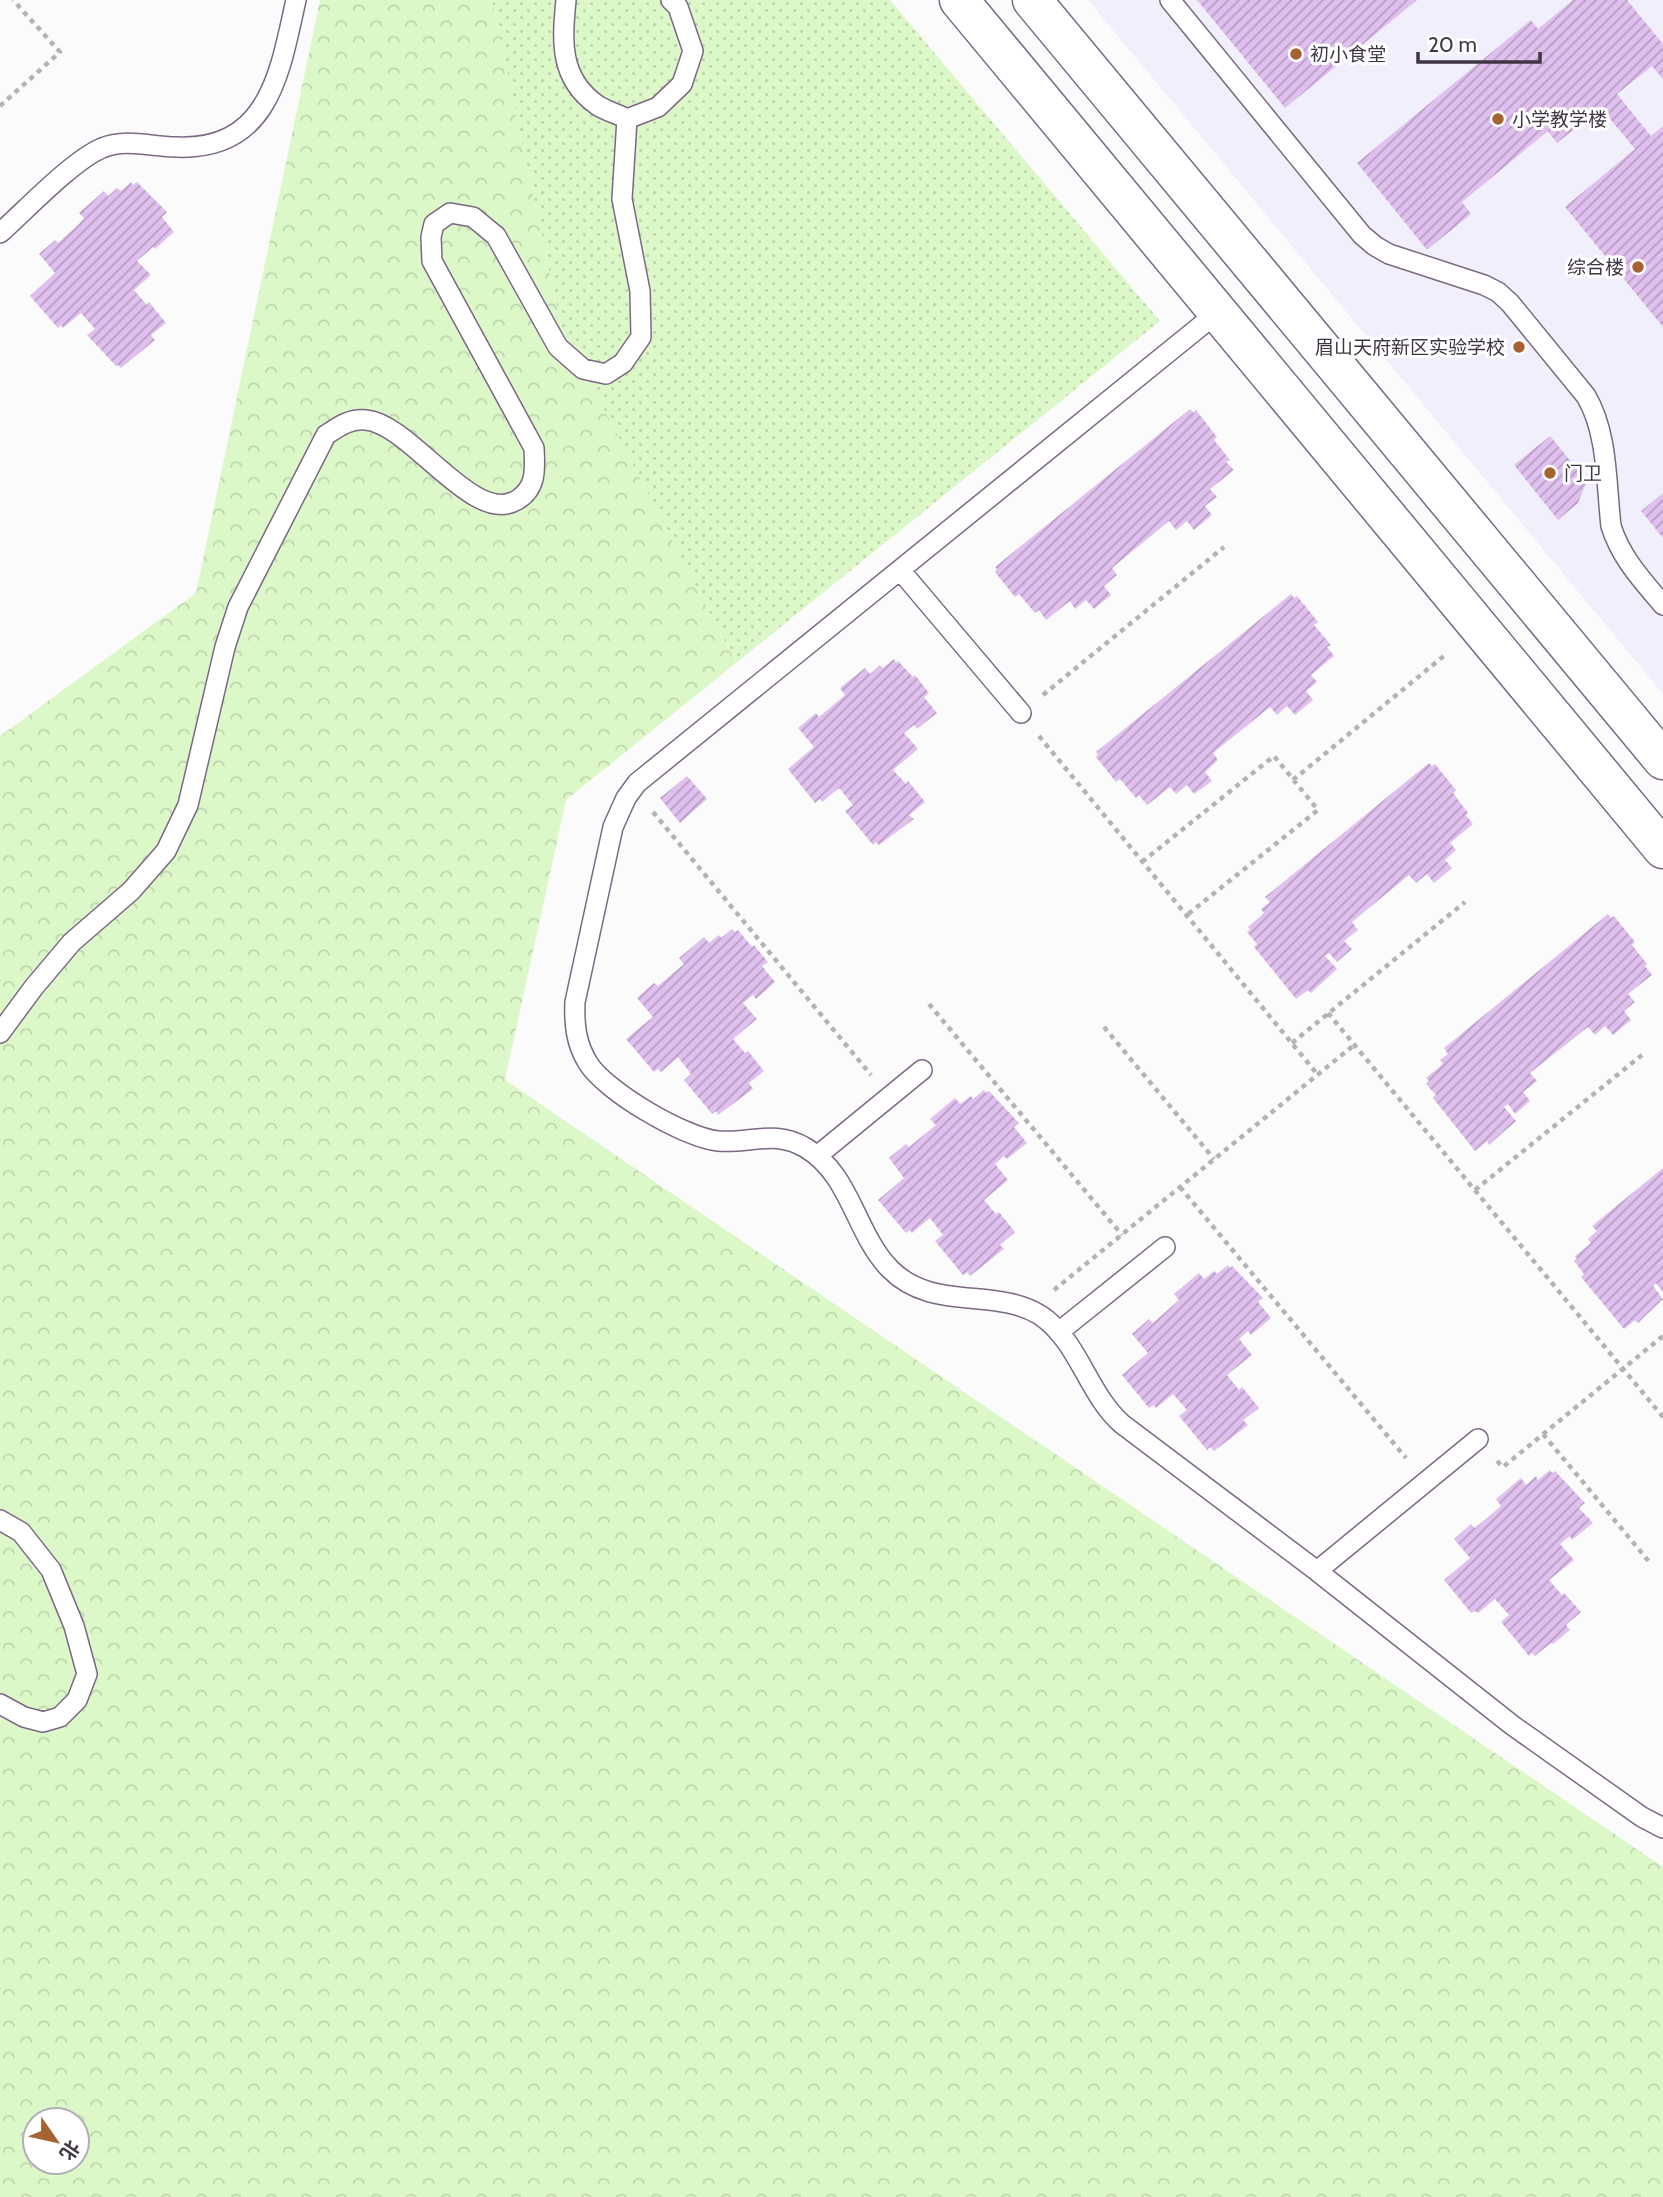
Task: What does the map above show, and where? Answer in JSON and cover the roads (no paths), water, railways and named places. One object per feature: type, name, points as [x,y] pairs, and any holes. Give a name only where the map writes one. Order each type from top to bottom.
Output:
[{"type":"street","points":[[959,0],[1663,849]]},
{"type":"street","points":[[1032,0],[1663,760]]},
{"type":"lane","points":[[0,233],[74,167],[103,148],[119,143],[167,147],[202,146],[232,134],[249,123],[260,112],[273,91],[280,72],[296,0]]},
{"type":"lane","points":[[566,0],[562,39],[570,77],[597,105],[627,119],[658,107],[682,84],[693,51],[678,7],[671,0]]},
{"type":"lane","points":[[1170,0],[1362,235],[1389,254],[1498,292],[1544,344],[1593,408],[1600,432],[1615,540],[1621,552],[1663,605]]},
{"type":"lane","points":[[0,1033],[72,942],[131,891],[166,851],[188,805],[225,647],[238,607],[326,435],[343,423],[366,420],[395,432],[467,492],[487,502],[511,504],[528,494],[536,473],[534,448],[432,261],[431,237],[434,224],[450,213],[473,217],[496,236],[558,347],[583,369],[606,374],[623,363],[641,337],[640,290],[622,199],[627,119]]},
{"type":"lane","points":[[1218,313],[634,788],[618,813],[613,827],[575,1002],[576,1037],[589,1065],[609,1085],[689,1135],[719,1142],[769,1136],[806,1147],[833,1171],[876,1252],[902,1280],[931,1293],[1020,1306],[1060,1331],[1109,1412],[1512,1725],[1642,1817],[1663,1828]]},
{"type":"lane","points":[[900,570],[1021,713]]},
{"type":"lane","points":[[817,1156],[922,1070]]},
{"type":"lane","points":[[1060,1331],[1165,1247]]},
{"type":"lane","points":[[1317,1572],[1478,1439]]},
{"type":"lane","points":[[0,1520],[21,1532],[51,1570],[74,1626],[87,1674],[77,1700],[60,1717],[43,1722],[24,1717],[0,1704]]},
{"type":"place","name":"初小食堂","points":[[1296,54]]},
{"type":"place","name":"小学教学楼","points":[[1498,119]]},
{"type":"place","name":"综合楼","points":[[1638,267]]},
{"type":"place","name":"眉山天府新区实验学校","points":[[1519,347]]},
{"type":"place","name":"门卫","points":[[1550,473]]}]
